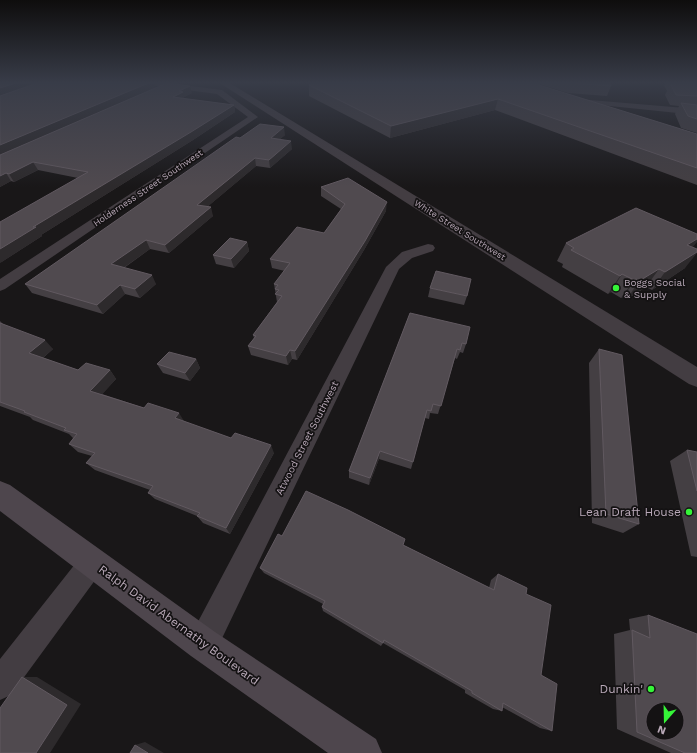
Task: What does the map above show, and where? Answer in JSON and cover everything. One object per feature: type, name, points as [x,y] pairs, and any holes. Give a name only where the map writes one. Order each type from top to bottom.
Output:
[{"type":"main road","name":"Ralph David Abernathy Boulevard","points":[[0,494],[203,644],[362,753]]},
{"type":"street","name":"Holderness Street Southwest","points":[[0,286],[254,117]]},
{"type":"street","name":"White Street Southwest","points":[[268,117],[697,378]]},
{"type":"street","name":"Atwood Street Southwest","points":[[203,644],[393,267],[408,255],[428,248]]},
{"type":"street","points":[[0,684],[92,563]]},
{"type":"building","points":[[0,117],[67,117],[0,145]]},
{"type":"building","points":[[88,117],[215,117],[33,227],[36,227],[0,249],[0,222],[88,172],[33,162],[9,174],[6,173],[0,176],[0,155]]},
{"type":"building","points":[[373,117],[426,117],[391,126]]},
{"type":"building","points":[[550,117],[643,117],[697,134],[697,168]]},
{"type":"building","points":[[260,124],[284,127],[271,138],[291,141],[269,160],[255,158],[197,205],[211,207],[165,245],[146,240],[111,264],[152,275],[135,289],[120,285],[97,305],[25,284],[236,137],[240,138]]},
{"type":"building","points":[[348,178],[387,202],[365,241],[295,351],[290,350],[286,356],[248,346],[256,336],[253,335],[282,296],[275,294],[279,290],[275,289],[278,285],[274,284],[290,263],[270,259],[297,227],[324,233],[345,204],[321,187]]},
{"type":"building","points":[[636,208],[697,234],[697,239],[687,245],[697,249],[697,252],[665,272],[659,269],[639,281],[622,274],[620,276],[571,250],[574,248],[566,243]]},
{"type":"building","points":[[230,238],[247,242],[231,259],[213,255]]},
{"type":"building","points":[[436,271],[471,279],[467,296],[430,288]]},
{"type":"building","points":[[410,313],[470,327],[466,344],[462,343],[460,350],[457,349],[441,406],[433,404],[431,411],[427,410],[413,462],[380,451],[370,478],[349,471]]},
{"type":"building","points":[[0,323],[45,340],[29,353],[78,370],[86,363],[110,370],[90,391],[144,408],[148,403],[179,413],[175,418],[231,438],[235,433],[271,445],[226,528],[197,516],[200,513],[148,493],[153,486],[86,463],[95,453],[69,444],[77,434],[64,430],[66,428],[0,402]]},
{"type":"building","points":[[599,349],[622,355],[639,524],[606,514]]},
{"type":"building","points":[[169,352],[196,359],[185,373],[157,364]]},
{"type":"building","points":[[687,450],[697,452],[697,491]]},
{"type":"building","points":[[306,491],[348,510],[405,539],[403,545],[494,590],[498,574],[527,588],[526,594],[551,605],[541,675],[557,684],[552,731],[503,703],[502,711],[472,693],[472,691],[384,640],[383,643],[322,607],[325,601],[260,568],[278,534],[282,536]]},
{"type":"building","points":[[648,615],[697,634],[697,753],[685,753],[658,741],[685,741],[685,701],[645,701],[645,736],[637,732],[632,630],[650,638]]},
{"type":"building","points":[[22,677],[67,705],[36,753],[0,753],[0,708]]},
{"type":"building","points":[[135,745],[148,753],[130,753]]},
{"type":"place","name":"Boggs Social & Supply","points":[[616,288]]},
{"type":"place","name":"Lean Draft House","points":[[689,512]]},
{"type":"place","name":"Dunkin'","points":[[651,689]]}]
